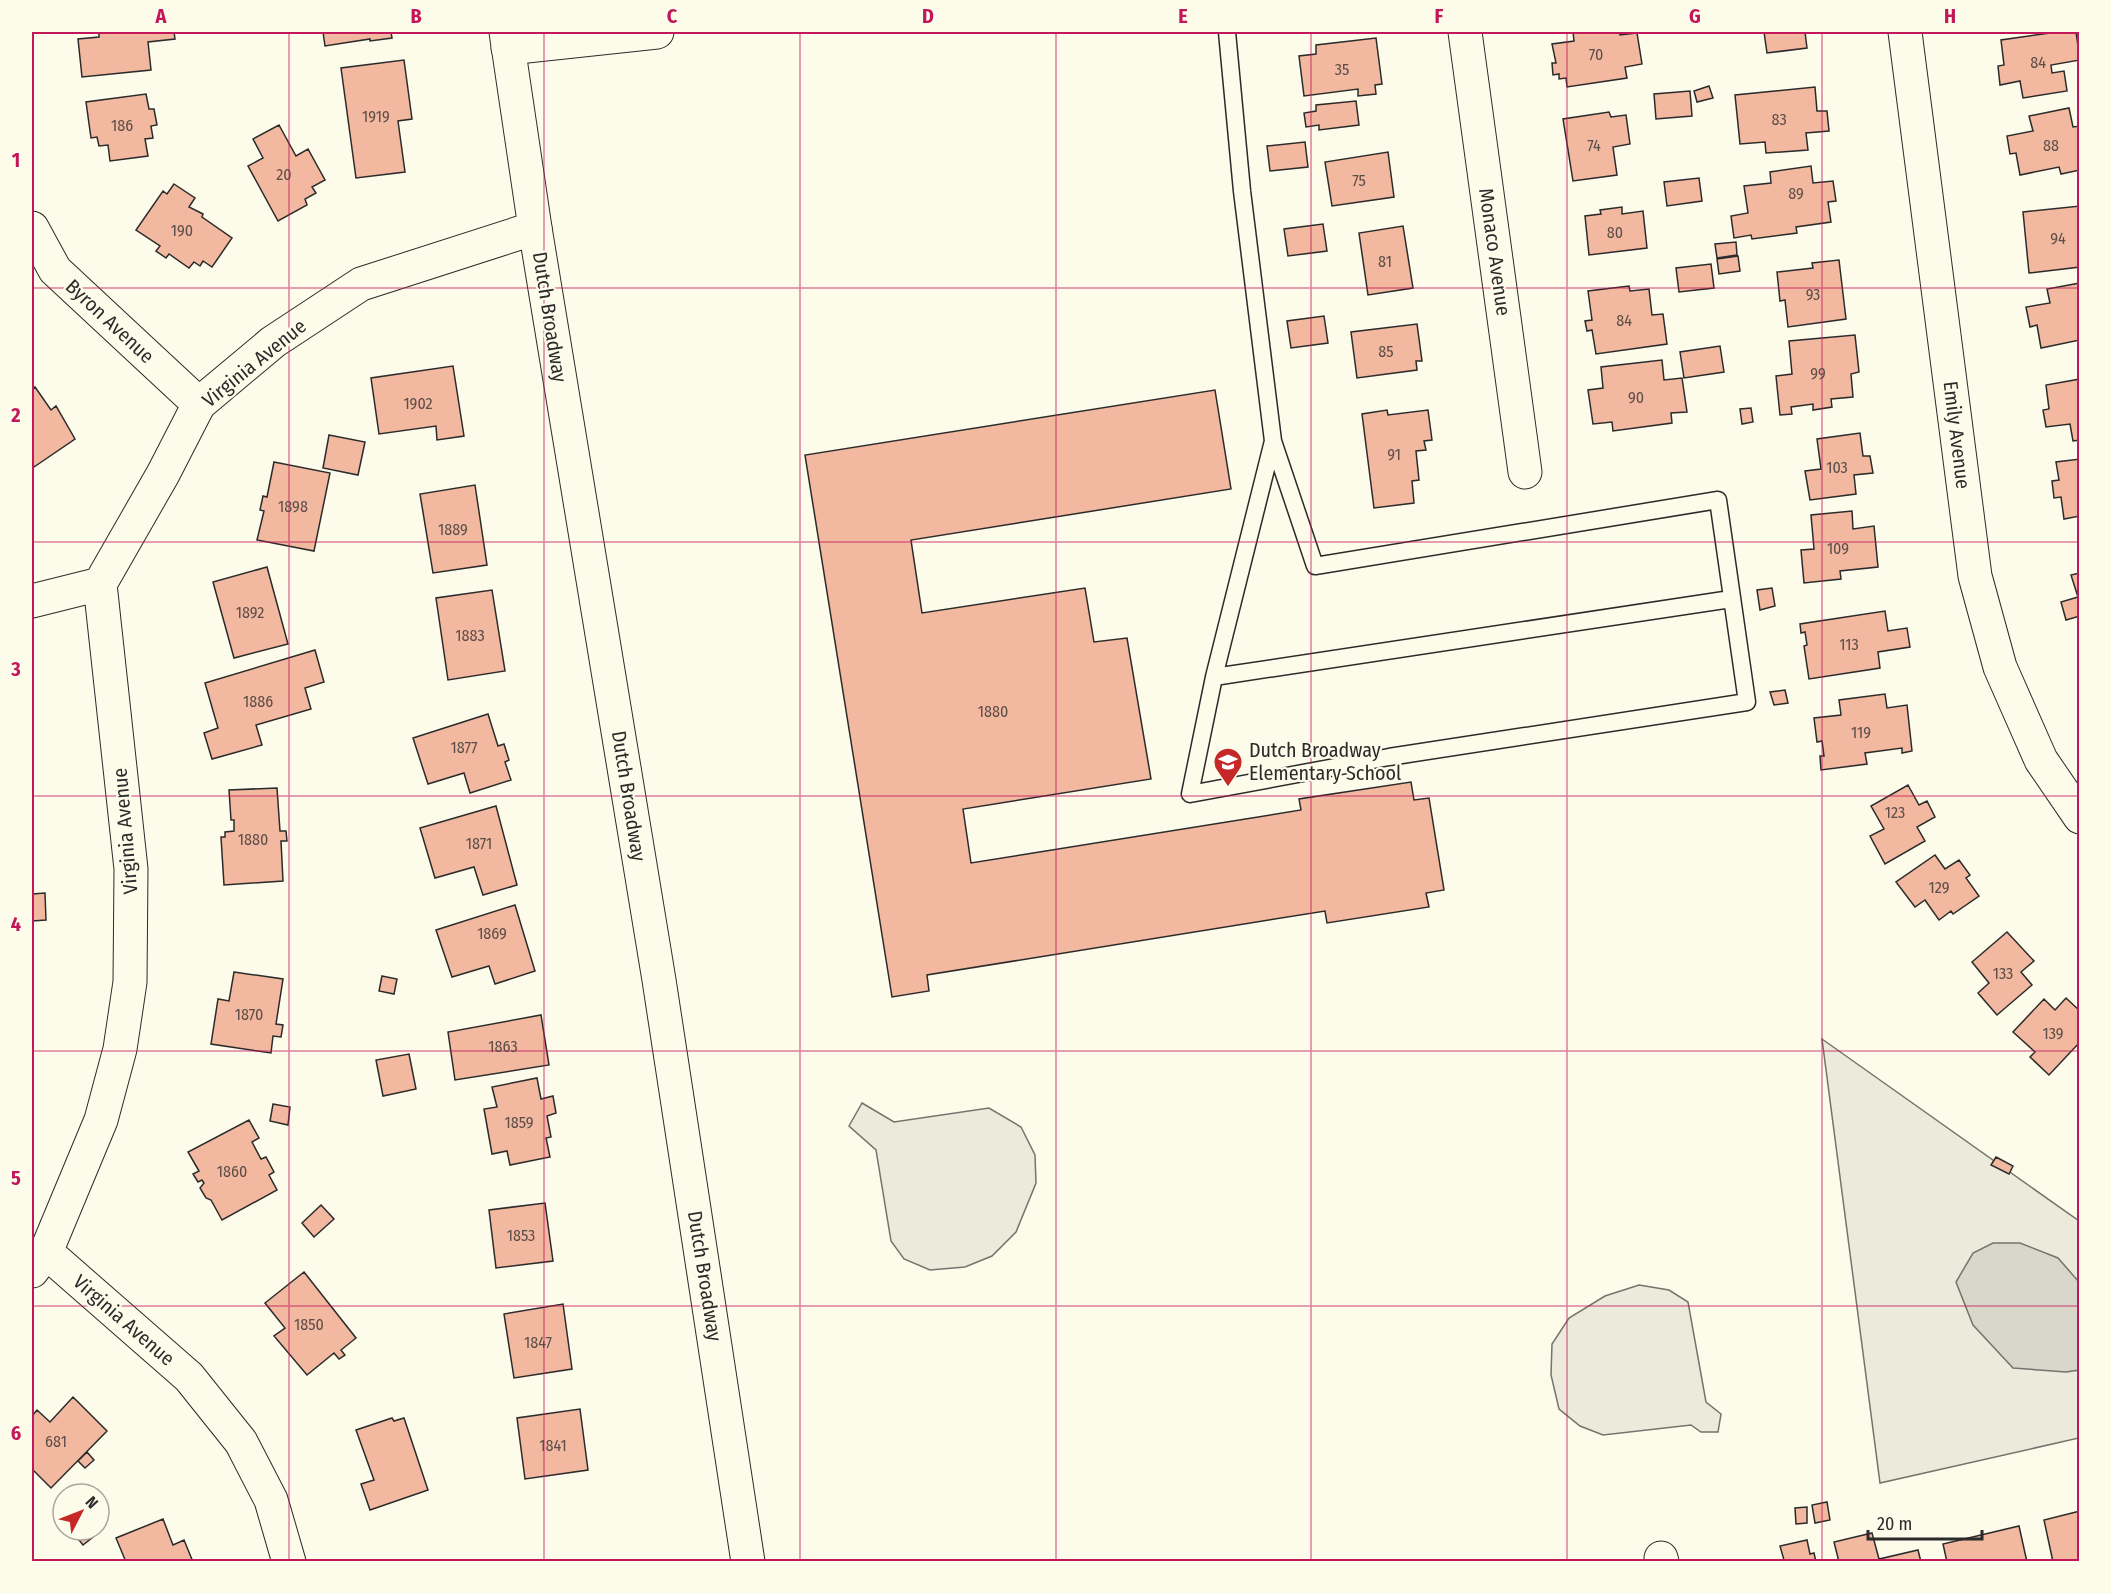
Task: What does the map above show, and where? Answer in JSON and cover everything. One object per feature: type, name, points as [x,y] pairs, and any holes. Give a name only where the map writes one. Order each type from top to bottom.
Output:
[{"type":"street","points":[[507,40],[657,32]]},
{"type":"street","name":"Monaco Avenue","points":[[1466,32],[1524,472]]},
{"type":"street","name":"Emily Avenue","points":[[1905,32],[1976,576],[2004,677],[2041,760],[2079,817]]},
{"type":"street","name":"Dutch Broadway","points":[[507,40],[535,228],[659,980],[748,1562]]},
{"type":"street","name":"Byron Avenue","points":[[32,228],[55,270],[199,404]]},
{"type":"street","name":"Virginia Avenue","points":[[289,1562],[271,1500],[241,1442],[189,1377],[39,1262],[101,1120],[120,1049],[130,982],[131,869],[100,584],[164,474],[199,404],[273,342],[361,284],[535,228]]},
{"type":"street","points":[[32,601],[100,584]]},
{"type":"lane","points":[[1227,32],[1242,191],[1273,441],[1316,566],[1718,500],[1747,702],[1389,756],[1190,794],[1214,677],[1273,441]]},
{"type":"lane","points":[[1214,677],[1731,598]]},
{"type":"shaded area","points":[[1822,1039],[2079,1221],[2079,1438],[1880,1483]]},
{"type":"shaded area","points":[[862,1103],[894,1122],[989,1108],[1021,1127],[1035,1155],[1036,1183],[1016,1232],[992,1256],[965,1267],[930,1270],[904,1259],[891,1241],[876,1150],[849,1126]]},
{"type":"shaded area","points":[[1993,1243],[2020,1243],[2058,1258],[2079,1282],[2079,1370],[2066,1372],[2013,1368],[1973,1325],[1956,1282],[1973,1253]]},
{"type":"shaded area","points":[[1639,1285],[1669,1290],[1688,1302],[1706,1402],[1721,1414],[1718,1432],[1701,1432],[1691,1425],[1603,1435],[1580,1426],[1559,1409],[1551,1375],[1552,1344],[1569,1318],[1605,1296]]},
{"type":"building","points":[[99,32],[174,32],[175,39],[148,42],[151,70],[82,77],[78,39],[99,37]]},
{"type":"building","points":[[323,32],[391,32],[392,38],[325,46]]},
{"type":"building","points":[[1573,32],[1620,32],[1620,35],[1637,33],[1642,64],[1625,67],[1627,78],[1567,87],[1566,78],[1559,79],[1559,74],[1553,75],[1552,63],[1556,63],[1552,44],[1574,41]]},
{"type":"building","points":[[1764,32],[1805,32],[1807,48],[1767,53]]},
{"type":"building","points":[[2057,32],[2076,32],[2080,60],[2051,65],[2052,73],[2064,71],[2067,91],[2023,98],[2020,81],[2000,85],[1998,66],[2004,65],[2001,40]]},
{"type":"building","points":[[1376,38],[1382,84],[1375,85],[1376,94],[1358,96],[1358,89],[1304,96],[1299,56],[1316,54],[1316,45]]},
{"type":"building","points":[[404,60],[412,119],[398,121],[405,172],[356,178],[341,68]]},
{"type":"building","points":[[1709,86],[1713,98],[1697,102],[1694,91]]},
{"type":"building","points":[[1815,87],[1817,111],[1827,111],[1829,131],[1806,133],[1808,150],[1766,153],[1765,142],[1740,144],[1735,95]]},
{"type":"building","points":[[1690,91],[1692,116],[1656,119],[1654,94]]},
{"type":"building","points":[[146,94],[149,109],[154,109],[157,125],[151,126],[153,138],[145,139],[148,156],[110,161],[108,145],[99,146],[97,137],[91,138],[86,102]]},
{"type":"building","points":[[1356,101],[1359,125],[1319,130],[1319,125],[1306,127],[1304,113],[1316,111],[1316,105]]},
{"type":"building","points":[[2069,108],[2073,127],[2080,126],[2080,170],[2061,174],[2059,167],[2020,175],[2016,153],[2010,154],[2007,136],[2033,131],[2029,116]]},
{"type":"building","points":[[1609,112],[1611,117],[1626,115],[1630,144],[1613,147],[1617,175],[1573,181],[1563,119]]},
{"type":"building","points":[[279,125],[296,156],[308,149],[325,180],[312,187],[316,193],[305,199],[307,205],[278,221],[248,166],[263,158],[253,139]]},
{"type":"building","points":[[1305,142],[1308,167],[1270,171],[1267,146]]},
{"type":"building","points":[[1388,152],[1394,197],[1332,206],[1325,162]]},
{"type":"building","points":[[1811,166],[1813,183],[1833,181],[1836,201],[1828,202],[1831,222],[1796,227],[1797,233],[1752,239],[1751,235],[1734,238],[1731,216],[1748,213],[1744,186],[1771,183],[1770,172]]},
{"type":"building","points":[[1699,178],[1702,201],[1667,206],[1664,182]]},
{"type":"building","points":[[174,184],[195,198],[189,207],[203,214],[202,217],[232,238],[212,267],[203,261],[200,266],[194,262],[189,268],[169,254],[166,258],[156,251],[160,246],[136,230],[163,191],[167,194]]},
{"type":"building","points":[[2080,206],[2080,267],[2029,273],[2023,212]]},
{"type":"building","points":[[1622,207],[1622,214],[1643,211],[1647,248],[1589,255],[1585,216],[1601,214],[1600,210]]},
{"type":"building","points":[[1323,224],[1327,251],[1288,256],[1284,229]]},
{"type":"building","points":[[1403,226],[1413,288],[1368,295],[1359,233]]},
{"type":"building","points":[[1736,242],[1737,255],[1717,258],[1715,244]]},
{"type":"building","points":[[1738,256],[1740,271],[1719,274],[1717,259]]},
{"type":"building","points":[[1839,260],[1846,319],[1788,327],[1785,300],[1780,301],[1777,272],[1813,268],[1812,263]]},
{"type":"building","points":[[1711,264],[1714,288],[1679,292],[1676,268]]},
{"type":"building","points":[[2080,283],[2080,340],[2041,348],[2037,325],[2030,327],[2026,307],[2050,303],[2047,289]]},
{"type":"building","points":[[1629,286],[1630,291],[1649,289],[1652,315],[1663,314],[1667,344],[1596,354],[1592,330],[1587,331],[1585,321],[1592,320],[1588,291]]},
{"type":"building","points":[[1324,316],[1328,343],[1291,348],[1287,321]]},
{"type":"building","points":[[1417,324],[1422,361],[1416,361],[1417,370],[1357,378],[1351,332]]},
{"type":"building","points":[[1855,335],[1859,372],[1851,374],[1853,397],[1831,399],[1832,407],[1813,410],[1813,404],[1791,407],[1792,414],[1780,415],[1776,376],[1792,374],[1789,341]]},
{"type":"building","points":[[1720,346],[1724,372],[1684,378],[1680,352]]},
{"type":"building","points":[[1662,360],[1664,380],[1682,378],[1687,412],[1671,413],[1672,423],[1613,431],[1612,422],[1593,424],[1588,390],[1603,388],[1601,367]]},
{"type":"building","points":[[453,366],[464,436],[437,440],[436,426],[379,434],[371,378]]},
{"type":"building","points":[[2080,379],[2080,440],[2073,441],[2070,424],[2046,427],[2043,410],[2049,409],[2046,385]]},
{"type":"building","points":[[35,387],[51,410],[56,406],[75,439],[34,467],[32,463],[32,390]]},
{"type":"building","points":[[1215,390],[1231,489],[911,540],[922,613],[1085,588],[1094,642],[1127,638],[1151,779],[963,809],[971,863],[1301,810],[1299,799],[1411,782],[1414,800],[1429,798],[1444,890],[1426,893],[1429,907],[1327,923],[1325,911],[927,975],[929,991],[892,997],[805,455]]},
{"type":"building","points":[[1751,408],[1753,422],[1742,424],[1740,409]]},
{"type":"building","points":[[1387,410],[1388,415],[1428,410],[1432,440],[1424,441],[1426,450],[1416,451],[1419,480],[1412,481],[1414,503],[1374,508],[1362,414]]},
{"type":"building","points":[[1860,433],[1863,456],[1870,456],[1873,473],[1854,475],[1856,494],[1810,500],[1805,471],[1821,469],[1817,439]]},
{"type":"building","points":[[329,435],[365,442],[358,475],[323,468]]},
{"type":"building","points":[[2080,459],[2080,516],[2064,519],[2061,497],[2054,498],[2052,481],[2059,480],[2056,462]]},
{"type":"building","points":[[274,462],[330,473],[314,551],[257,540],[264,511],[260,510],[263,496],[267,497]]},
{"type":"building","points":[[475,485],[487,565],[433,573],[420,494]]},
{"type":"building","points":[[1852,511],[1853,529],[1874,526],[1878,567],[1840,571],[1841,579],[1804,583],[1801,550],[1814,549],[1811,515]]},
{"type":"building","points":[[267,567],[288,644],[234,658],[213,582]]},
{"type":"building","points":[[2080,573],[2080,616],[2066,620],[2061,602],[2078,597],[2071,575]]},
{"type":"building","points":[[1772,588],[1775,606],[1760,610],[1757,590]]},
{"type":"building","points":[[492,590],[505,671],[448,680],[436,598]]},
{"type":"building","points":[[1885,611],[1888,631],[1907,628],[1910,647],[1878,652],[1880,668],[1809,679],[1804,646],[1807,645],[1805,632],[1801,633],[1800,624]]},
{"type":"building","points":[[315,650],[324,682],[305,688],[311,709],[256,725],[262,745],[212,759],[204,733],[218,728],[205,683]]},
{"type":"building","points":[[1785,690],[1788,703],[1774,705],[1770,692]]},
{"type":"building","points":[[1885,694],[1887,708],[1907,705],[1912,751],[1902,753],[1902,748],[1865,753],[1867,764],[1821,770],[1820,756],[1824,756],[1822,741],[1817,742],[1814,718],[1841,715],[1839,700]]},
{"type":"building","points":[[488,714],[498,746],[504,744],[509,760],[505,762],[511,780],[470,793],[464,773],[428,784],[413,738]]},
{"type":"building","points":[[1908,785],[1919,805],[1927,801],[1935,817],[1917,827],[1925,841],[1885,864],[1870,836],[1884,829],[1871,806]]},
{"type":"building","points":[[277,788],[280,831],[286,831],[287,841],[281,841],[283,881],[224,885],[221,837],[225,837],[225,832],[234,831],[229,790]]},
{"type":"building","points":[[496,806],[517,885],[483,895],[474,867],[435,878],[420,828]]},
{"type":"building","points":[[1935,855],[1945,869],[1959,860],[1970,875],[1966,878],[1979,896],[1953,914],[1951,911],[1939,920],[1925,900],[1915,907],[1896,882]]},
{"type":"building","points":[[45,893],[46,920],[32,921],[32,894]]},
{"type":"building","points":[[515,905],[535,971],[495,984],[489,966],[452,977],[436,930]]},
{"type":"building","points":[[2007,932],[2034,961],[2021,972],[2032,985],[1997,1015],[1978,993],[1989,983],[1972,962]]},
{"type":"building","points":[[234,972],[283,979],[276,1024],[283,1025],[281,1037],[273,1036],[271,1053],[211,1044],[218,999],[229,1001]]},
{"type":"building","points":[[382,976],[397,979],[394,994],[379,991]]},
{"type":"building","points":[[2066,998],[2080,1011],[2080,1042],[2049,1075],[2030,1057],[2035,1052],[2013,1032],[2044,999],[2055,1010]]},
{"type":"building","points":[[541,1015],[549,1065],[455,1080],[448,1032]]},
{"type":"building","points":[[409,1054],[416,1089],[383,1096],[376,1060]]},
{"type":"building","points":[[537,1078],[541,1099],[553,1096],[556,1113],[547,1116],[551,1137],[546,1138],[550,1157],[510,1165],[507,1151],[492,1154],[484,1109],[497,1107],[492,1087]]},
{"type":"building","points":[[273,1104],[290,1107],[288,1125],[270,1121]]},
{"type":"building","points":[[249,1120],[259,1138],[252,1142],[261,1159],[266,1157],[274,1172],[269,1175],[277,1190],[222,1220],[211,1200],[206,1198],[200,1188],[204,1183],[202,1180],[198,1182],[193,1174],[199,1171],[188,1152]]},
{"type":"building","points":[[1996,1157],[2013,1166],[2009,1174],[1991,1165]]},
{"type":"building","points":[[545,1203],[553,1261],[496,1268],[489,1210]]},
{"type":"building","points":[[321,1205],[334,1219],[314,1237],[302,1223]]},
{"type":"building","points":[[304,1272],[356,1338],[341,1350],[345,1355],[339,1359],[334,1353],[307,1375],[274,1336],[285,1328],[265,1303]]},
{"type":"building","points":[[563,1304],[572,1369],[514,1378],[504,1314]]},
{"type":"building","points":[[73,1397],[107,1431],[57,1482],[51,1482],[51,1488],[32,1469],[32,1416],[37,1410],[50,1422]]},
{"type":"building","points":[[580,1409],[588,1470],[525,1479],[517,1418]]},
{"type":"building","points":[[392,1418],[394,1421],[404,1418],[428,1490],[370,1510],[361,1484],[374,1480],[356,1430]]},
{"type":"building","points":[[87,1452],[94,1460],[85,1468],[78,1461]]},
{"type":"building","points":[[1827,1502],[1830,1520],[1815,1523],[1812,1505]]},
{"type":"building","points":[[1807,1507],[1807,1523],[1796,1524],[1795,1508]]},
{"type":"building","points":[[2080,1511],[2080,1562],[2053,1562],[2044,1520]]},
{"type":"building","points":[[163,1519],[173,1545],[184,1540],[193,1562],[126,1562],[116,1538]]},
{"type":"building","points":[[2019,1526],[2027,1562],[1947,1562],[1943,1544]]},
{"type":"building","points":[[1872,1533],[1879,1559],[1918,1550],[1921,1562],[1839,1562],[1834,1542]]},
{"type":"building","points":[[1807,1540],[1810,1554],[1814,1553],[1816,1562],[1779,1562],[1784,1560],[1780,1546]]},
{"type":"place","name":"Dutch Broadway Elementary School","points":[[1228,788]]}]
